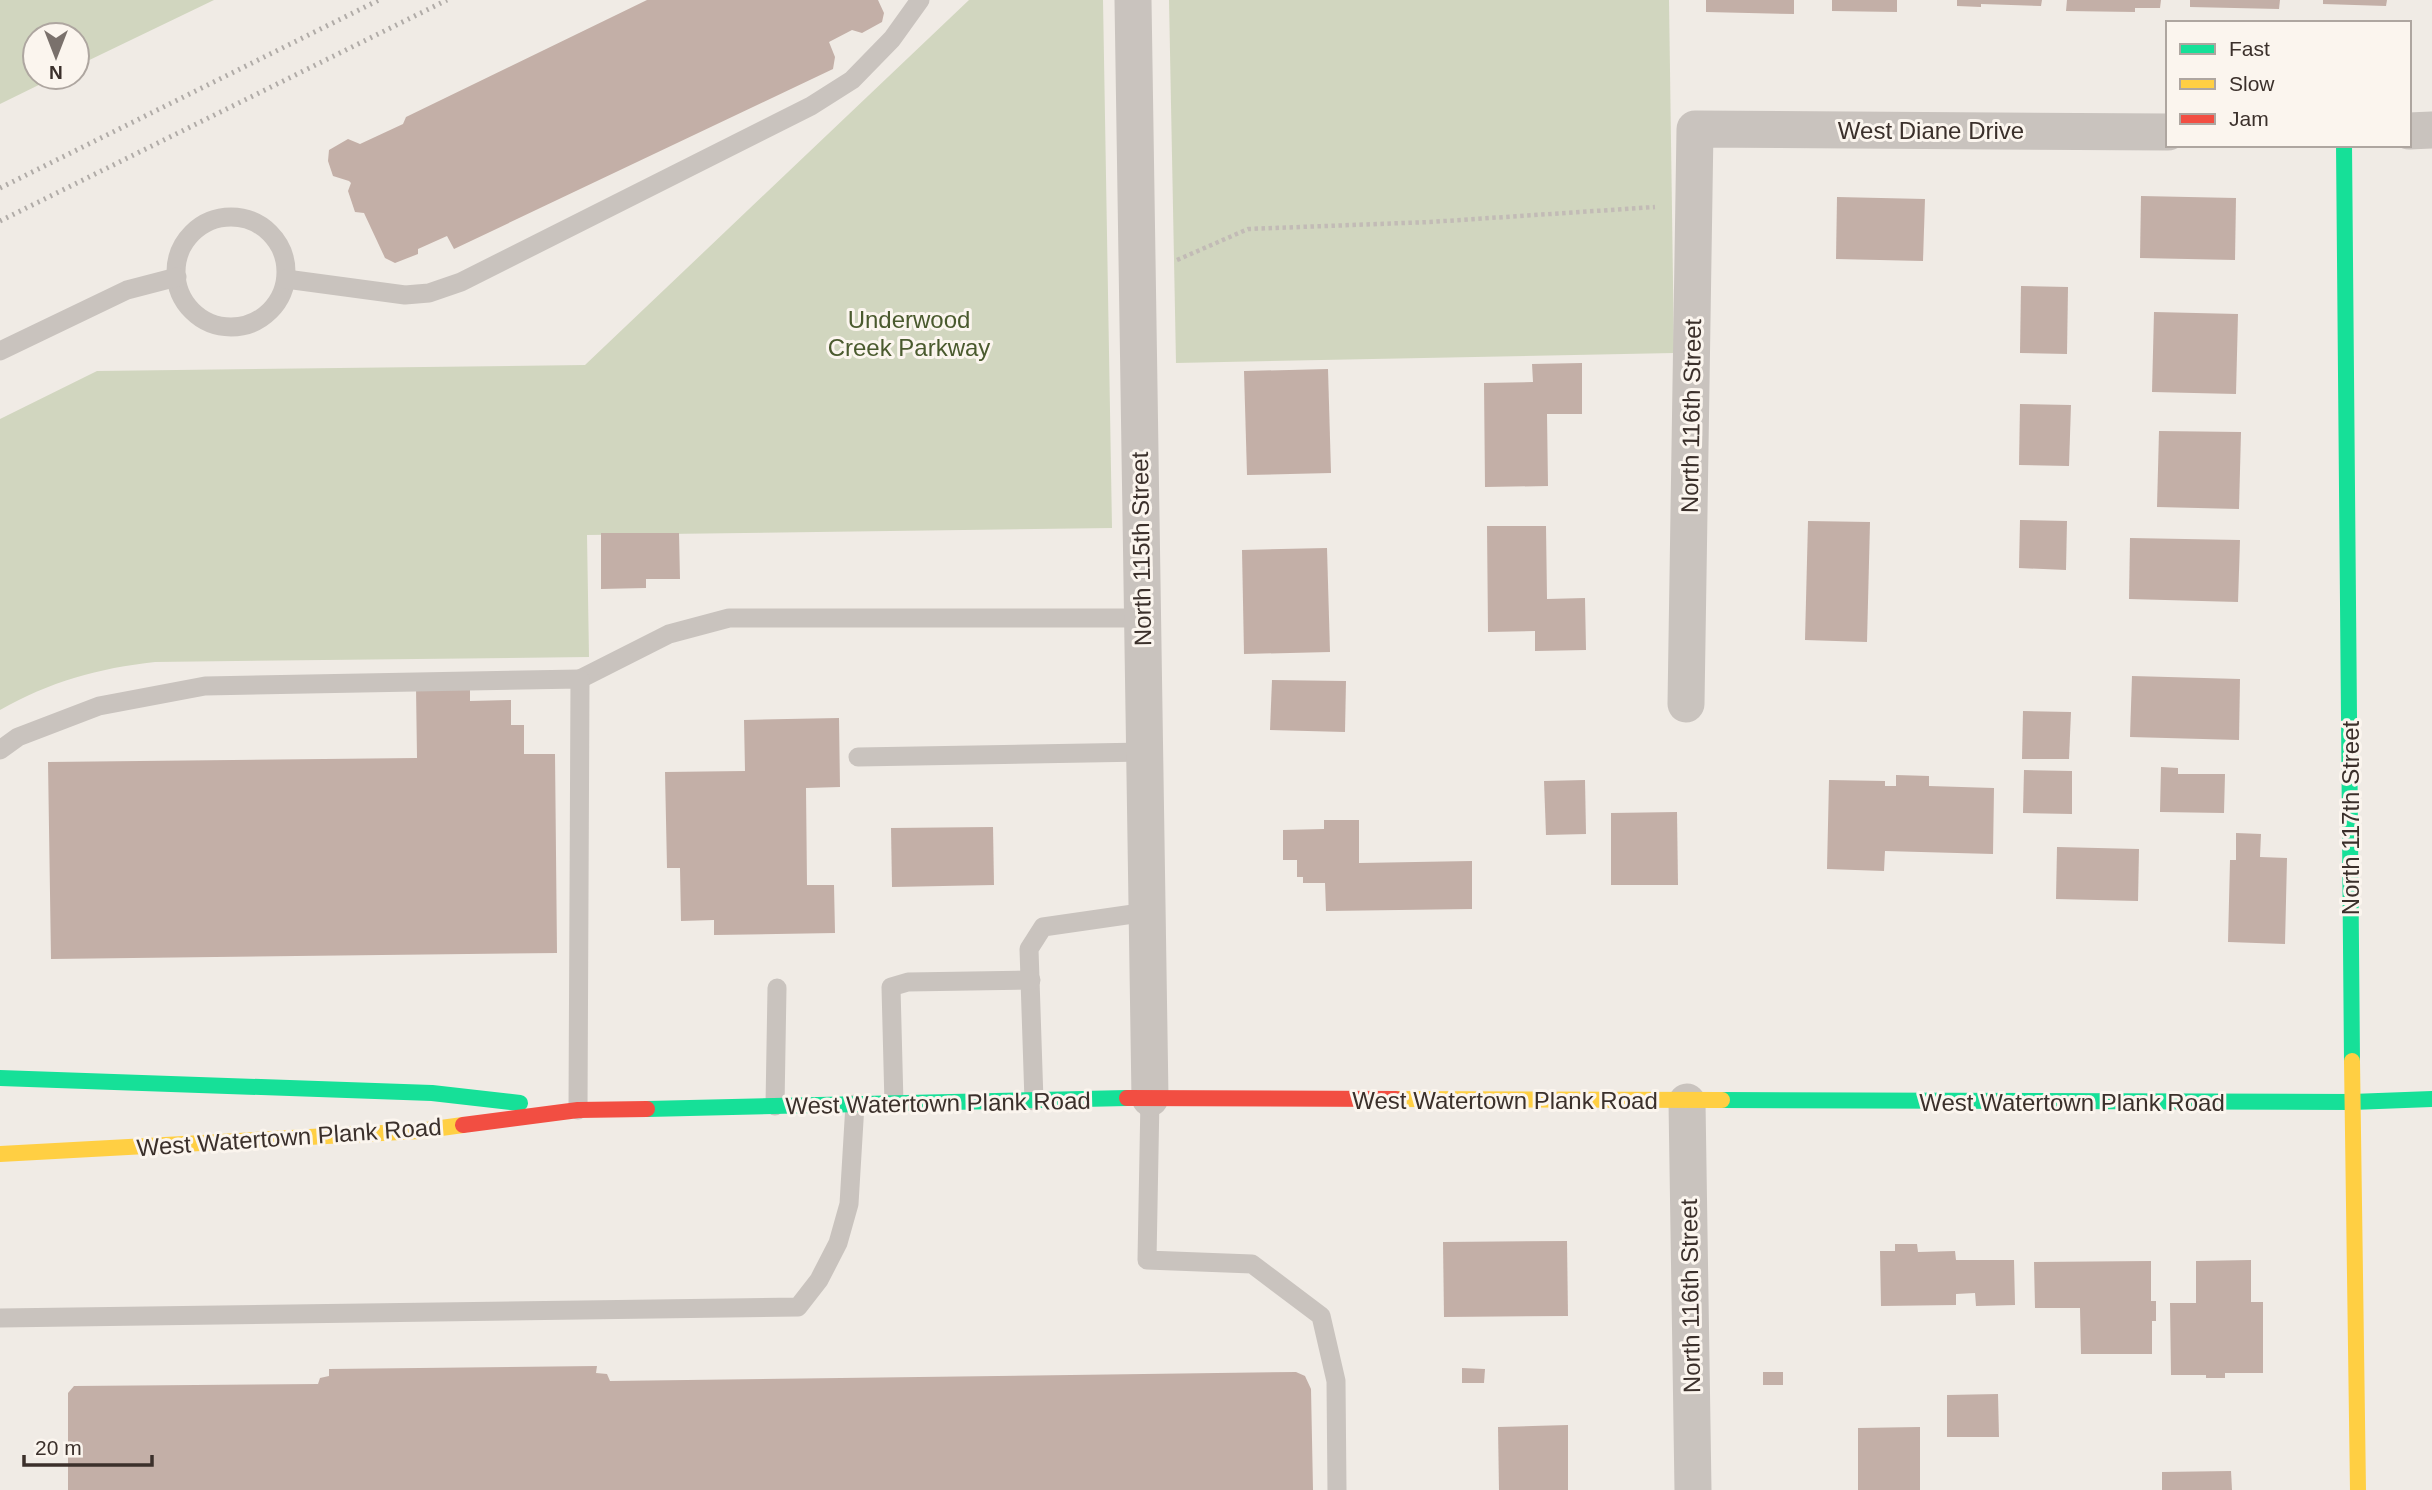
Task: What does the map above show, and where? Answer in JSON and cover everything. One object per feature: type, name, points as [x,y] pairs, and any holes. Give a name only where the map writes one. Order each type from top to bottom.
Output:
[{"type":"street","name":"North 115th Street","points":[[1133,0],[1150,1098]]},
{"type":"street","name":"West Diane Drive","points":[[1695,129],[2166,132]]},
{"type":"street","name":"North 116th Street","points":[[1686,704],[1695,129]]},
{"type":"street","points":[[2411,131],[2432,130]]},
{"type":"street","name":"North 117th Street","points":[[2344,147],[2358,1490]]},
{"type":"street","name":"West Watertown Plank Road","points":[[0,1077],[432,1093],[578,1110]]},
{"type":"street","name":"West Watertown Plank Road","points":[[0,1154],[419,1131],[578,1110],[1150,1098],[1687,1102],[2352,1102],[2432,1099]]},
{"type":"street","name":"North 116th Street","points":[[1687,1102],[1693,1490]]},
{"type":"lane","points":[[286,279],[405,295],[429,293],[461,282],[811,106],[852,80],[892,39],[920,0]]},
{"type":"lane","points":[[235,217],[249,219],[272,234],[285,258],[286,279],[279,299],[271,310],[243,326],[226,327],[210,323],[196,314],[185,302],[178,288],[177,277],[178,255],[185,241],[208,221],[235,217]]},
{"type":"lane","points":[[0,351],[127,290],[177,277]]},
{"type":"lane","points":[[0,750],[18,737],[99,706],[205,686],[580,679],[669,634],[729,618],[1143,618]]},
{"type":"lane","points":[[578,1110],[580,679]]},
{"type":"lane","points":[[858,757],[1145,752]]},
{"type":"lane","points":[[1034,1101],[1029,948],[1043,927],[1147,912]]},
{"type":"lane","points":[[894,1104],[891,987],[908,982],[1031,980]]},
{"type":"lane","points":[[775,1106],[777,988]]},
{"type":"lane","points":[[1150,1098],[1147,1260],[1252,1265],[1321,1316],[1336,1381],[1337,1490]]},
{"type":"lane","points":[[0,1318],[798,1307],[819,1280],[838,1243],[849,1204],[855,1104]]},
{"type":"path","points":[[1137,277],[1248,229],[1430,222],[1694,205]]},
{"type":"green space","points":[[0,0],[214,0],[91,59],[91,21],[21,21],[21,91],[26,91],[0,104]]},
{"type":"green space","name":"Underwood Creek Parkway","points":[[969,0],[1103,0],[1112,528],[587,535],[589,657],[155,662],[114,668],[75,678],[18,700],[0,710],[0,419],[97,371],[585,365]]},
{"type":"green space","points":[[1169,0],[1669,0],[1674,353],[1176,363]]},
{"type":"building","points":[[647,0],[878,0],[884,13],[882,22],[862,33],[852,30],[829,42],[835,57],[833,69],[454,249],[447,236],[418,249],[418,254],[395,263],[385,258],[364,213],[355,212],[348,191],[351,183],[333,176],[328,161],[329,150],[348,139],[360,144],[403,124],[406,117]]},
{"type":"building","points":[[1706,0],[1794,0],[1794,14],[1706,12]]},
{"type":"building","points":[[1832,0],[1897,0],[1897,12],[1832,11]]},
{"type":"building","points":[[1957,0],[2042,0],[2041,6],[1981,4],[1981,7],[1957,6]]},
{"type":"building","points":[[2067,0],[2161,0],[2160,8],[2135,8],[2135,12],[2066,11]]},
{"type":"building","points":[[2190,0],[2280,0],[2279,9],[2190,7]]},
{"type":"building","points":[[2323,0],[2387,0],[2386,6],[2323,4]]},
{"type":"building","points":[[2141,196],[2236,198],[2235,260],[2140,258]]},
{"type":"building","points":[[1837,197],[1925,199],[1923,261],[1836,259]]},
{"type":"building","points":[[2021,286],[2068,287],[2067,354],[2020,353]]},
{"type":"building","points":[[2154,312],[2238,314],[2236,394],[2152,392]]},
{"type":"building","points":[[1582,363],[1582,414],[1547,414],[1548,486],[1485,487],[1484,383],[1533,382],[1532,364]]},
{"type":"building","points":[[1328,369],[1331,473],[1247,475],[1244,371]]},
{"type":"building","points":[[2020,404],[2071,405],[2069,466],[2019,465]]},
{"type":"building","points":[[2159,431],[2241,432],[2239,509],[2157,507]]},
{"type":"building","points":[[2020,520],[2067,521],[2066,570],[2019,568]]},
{"type":"building","points":[[1808,521],[1870,522],[1867,642],[1805,640]]},
{"type":"building","points":[[1487,526],[1546,526],[1547,599],[1585,598],[1586,650],[1535,651],[1535,631],[1488,632]]},
{"type":"building","points":[[601,533],[679,533],[680,579],[646,579],[646,588],[601,589]]},
{"type":"building","points":[[2130,538],[2240,540],[2238,602],[2129,599]]},
{"type":"building","points":[[1327,548],[1330,652],[1244,654],[1242,550]]},
{"type":"building","points":[[2132,676],[2240,679],[2239,740],[2130,737]]},
{"type":"building","points":[[1272,680],[1346,681],[1345,732],[1270,730]]},
{"type":"building","points":[[416,687],[470,687],[470,701],[511,700],[511,725],[524,725],[524,754],[555,754],[557,953],[51,959],[48,762],[417,758]]},
{"type":"building","points":[[2023,711],[2071,712],[2069,759],[2022,759]]},
{"type":"building","points":[[839,718],[840,787],[806,788],[807,885],[834,885],[835,933],[714,935],[714,920],[681,921],[680,868],[667,868],[665,772],[745,771],[744,720]]},
{"type":"building","points":[[2161,767],[2178,768],[2178,774],[2225,774],[2224,813],[2160,812]]},
{"type":"building","points":[[2024,770],[2072,771],[2072,814],[2023,813]]},
{"type":"building","points":[[1896,775],[1929,776],[1929,786],[1994,788],[1993,854],[1885,851],[1884,871],[1827,869],[1829,780],[1885,781],[1885,786],[1896,786]]},
{"type":"building","points":[[1585,780],[1586,834],[1546,835],[1544,781]]},
{"type":"building","points":[[1677,812],[1678,885],[1611,885],[1611,813]]},
{"type":"building","points":[[1324,820],[1359,820],[1359,863],[1472,861],[1472,909],[1326,911],[1325,883],[1303,883],[1303,877],[1297,877],[1297,860],[1283,860],[1283,830],[1324,829]]},
{"type":"building","points":[[993,827],[994,885],[892,887],[891,828]]},
{"type":"building","points":[[2236,833],[2261,834],[2260,857],[2287,858],[2285,944],[2228,942],[2230,860],[2236,860]]},
{"type":"building","points":[[2057,847],[2139,849],[2138,901],[2056,899]]},
{"type":"building","points":[[1567,1241],[1568,1316],[1444,1317],[1443,1242]]},
{"type":"building","points":[[1895,1244],[1917,1244],[1918,1252],[1955,1251],[1956,1260],[2014,1260],[2015,1305],[1976,1306],[1975,1293],[1956,1294],[1956,1305],[1881,1306],[1880,1251],[1895,1251]]},
{"type":"building","points":[[2251,1260],[2251,1302],[2263,1302],[2263,1373],[2225,1373],[2225,1378],[2171,1375],[2170,1303],[2196,1303],[2196,1261]]},
{"type":"building","points":[[2151,1261],[2151,1301],[2156,1301],[2156,1321],[2152,1321],[2152,1354],[2081,1354],[2080,1308],[2035,1308],[2034,1262]]},
{"type":"building","points":[[597,1366],[596,1373],[607,1374],[610,1381],[1296,1372],[1305,1376],[1311,1389],[1313,1490],[68,1490],[68,1393],[74,1386],[318,1384],[320,1378],[329,1376],[329,1369]]},
{"type":"building","points":[[1462,1368],[1485,1369],[1484,1383],[1462,1383]]},
{"type":"building","points":[[1763,1372],[1783,1372],[1783,1385],[1763,1385]]},
{"type":"building","points":[[1998,1394],[1999,1437],[1947,1437],[1947,1395]]},
{"type":"building","points":[[1568,1425],[1568,1490],[1499,1490],[1498,1427]]},
{"type":"building","points":[[1920,1427],[1920,1490],[1858,1490],[1858,1428]]},
{"type":"building","points":[[2231,1471],[2232,1490],[2162,1490],[2162,1472]]},
{"type":"railway","points":[[0,188],[379,0]]},
{"type":"railway","points":[[0,221],[447,0]]},
{"type":"traffic: fast","points":[[2344,147],[2352,1061]]},
{"type":"traffic: fast","points":[[0,1078],[432,1093],[520,1103]]},
{"type":"traffic: fast","points":[[647,1109],[1127,1098]]},
{"type":"traffic: fast","points":[[1722,1100],[2352,1102],[2432,1099]]},
{"type":"traffic: slow","points":[[2352,1061],[2358,1490]]},
{"type":"traffic: slow","points":[[1396,1099],[1722,1100]]},
{"type":"traffic: slow","points":[[0,1154],[419,1131],[463,1125]]},
{"type":"traffic: jam","points":[[1127,1098],[1396,1099]]},
{"type":"traffic: jam","points":[[463,1125],[578,1110],[647,1109]]}]
